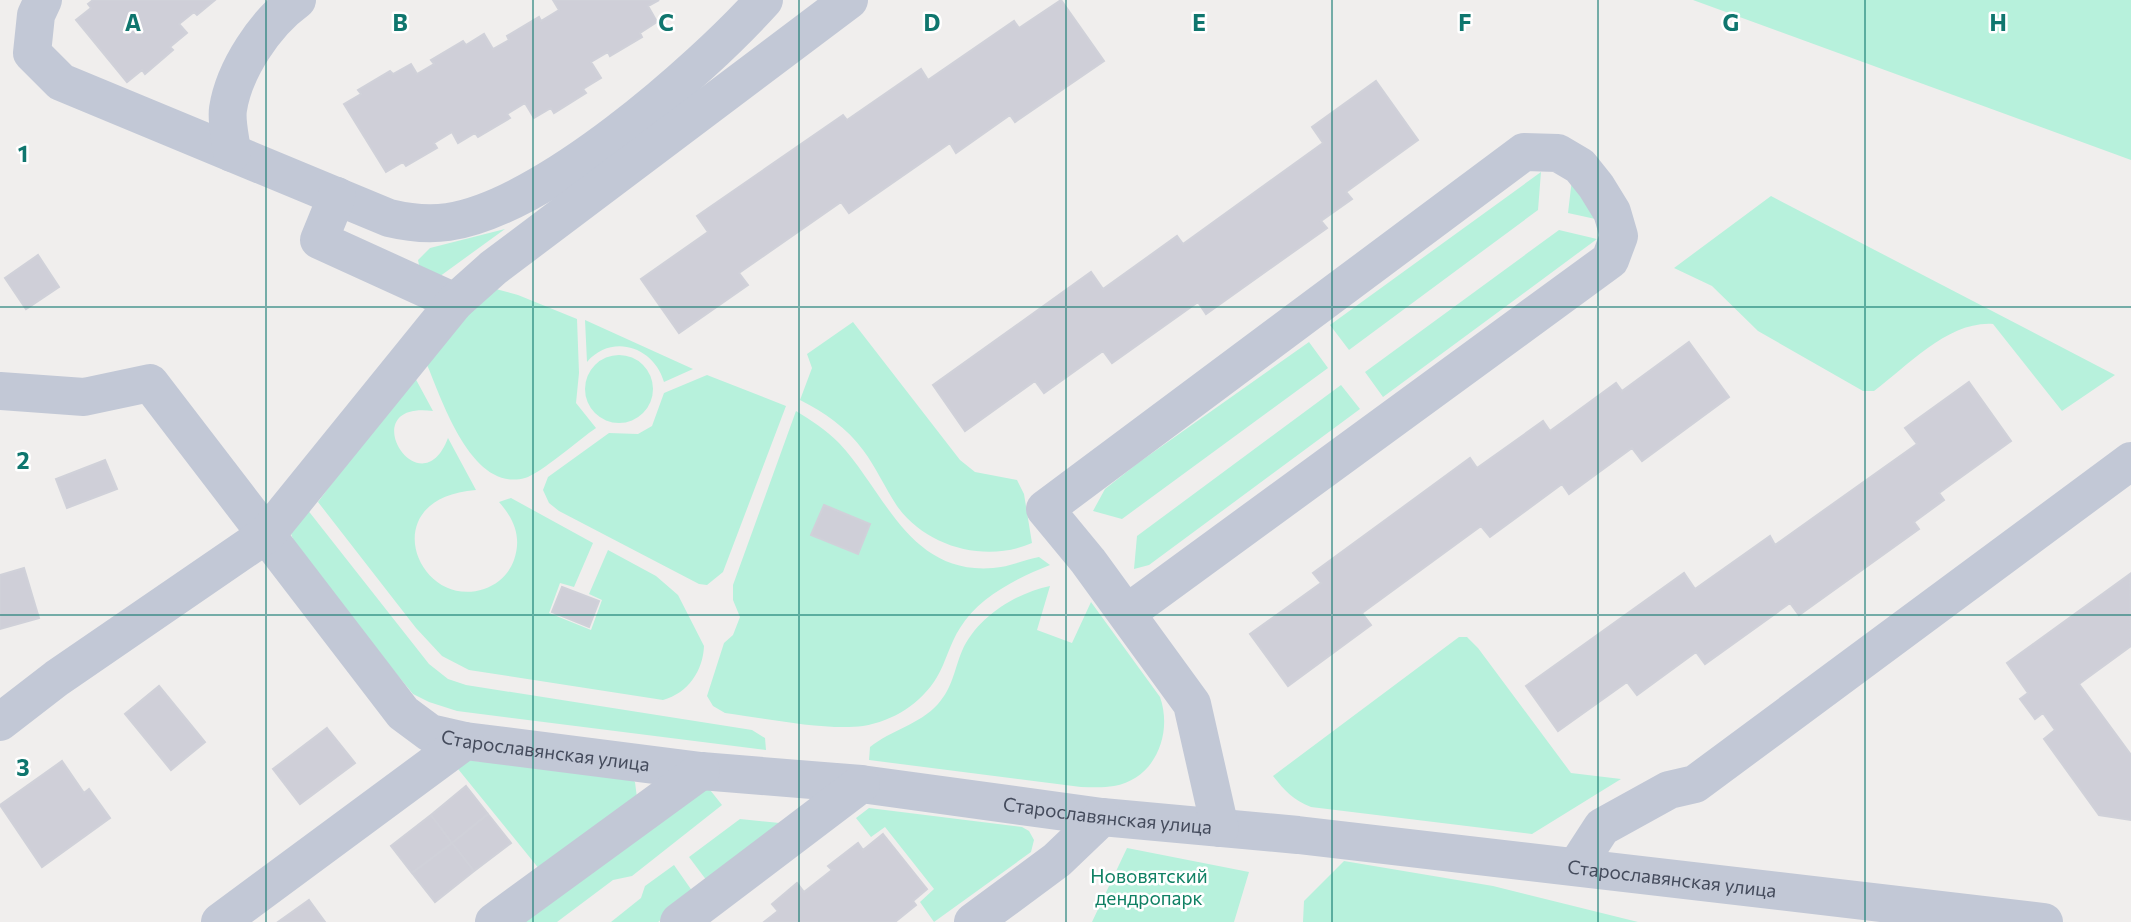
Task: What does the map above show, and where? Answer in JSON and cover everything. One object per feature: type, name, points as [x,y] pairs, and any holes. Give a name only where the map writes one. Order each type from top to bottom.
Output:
[{"type":"street","points":[[43,0],[36,15],[32,53],[61,82],[389,218],[417,225],[450,222],[507,204],[561,173],[726,42],[764,0]]},
{"type":"street","points":[[232,153],[228,110],[242,68],[281,12],[297,0]]},
{"type":"street","points":[[0,722],[57,678],[267,534],[455,302],[493,268],[849,0]]},
{"type":"street","points":[[1126,613],[1610,260],[1619,236],[1612,212],[1580,166],[1558,153],[1524,152],[1045,509],[1192,704],[1220,828]]},
{"type":"street","points":[[337,196],[319,240],[455,302]]},
{"type":"street","name":"Старославянская улица","points":[[0,391],[84,397],[149,383],[403,713],[430,733],[465,741],[701,771],[861,784],[1102,817],[1576,867],[2044,922]]},
{"type":"street","points":[[1576,867],[1602,827],[1669,790],[1695,784],[2131,461]]},
{"type":"street","points":[[220,922],[465,741]]},
{"type":"street","points":[[494,922],[701,771]]},
{"type":"street","points":[[679,922],[861,784]]},
{"type":"street","points":[[973,922],[1057,860],[1102,817]]},
{"type":"green space","points":[[1693,0],[2131,0],[2131,160]]},
{"type":"green space","points":[[1541,172],[1538,210],[1349,350],[1330,325]]},
{"type":"green space","points":[[1572,179],[1600,220],[1568,213]]},
{"type":"green space","points":[[1771,196],[2115,375],[2062,411],[1993,324],[1976,325],[1945,337],[1929,347],[1874,391],[1863,391],[1758,331],[1712,286],[1674,268]]},
{"type":"green space","points":[[505,229],[432,282],[421,275],[418,260],[430,248]]},
{"type":"green space","points":[[1559,230],[1597,239],[1383,397],[1365,372]]},
{"type":"green space","points":[[492,288],[518,295],[577,319],[579,373],[576,403],[596,428],[550,463],[525,478],[506,479],[488,471],[473,457],[449,417],[425,360]]},
{"type":"green space","points":[[585,320],[693,369],[664,382],[651,360],[631,348],[620,346],[597,353],[587,362]]},
{"type":"green space","points":[[853,322],[960,460],[975,472],[1017,480],[1024,494],[1032,543],[996,552],[977,551],[959,548],[924,532],[897,506],[857,442],[826,415],[800,400],[812,368],[807,354]]},
{"type":"green space","points":[[1309,342],[1328,368],[1122,519],[1093,511],[1105,489],[1138,463]]},
{"type":"green space","points":[[619,355],[632,358],[643,365],[650,376],[653,389],[650,402],[643,413],[632,420],[619,423],[606,420],[595,413],[588,402],[585,389],[588,376],[595,365],[606,358]]},
{"type":"green space","points":[[413,374],[433,411],[409,412],[397,421],[394,434],[399,448],[409,459],[422,463],[436,458],[448,438],[476,490],[444,497],[424,512],[415,531],[416,551],[425,569],[440,584],[460,591],[484,589],[498,581],[509,570],[516,552],[515,529],[499,502],[511,498],[593,543],[574,587],[560,583],[549,613],[591,630],[602,600],[589,594],[608,550],[656,576],[678,595],[704,646],[701,664],[687,686],[663,700],[469,670],[442,656],[416,628],[318,502]]},
{"type":"green space","points":[[707,375],[786,406],[723,572],[707,585],[699,584],[559,511],[549,503],[543,490],[548,477],[609,433],[638,434],[652,426],[664,393]]},
{"type":"green space","points":[[1341,385],[1360,409],[1149,565],[1134,569],[1137,536]]},
{"type":"green space","points":[[796,411],[839,443],[902,526],[919,544],[940,558],[964,567],[993,568],[1039,557],[1050,565],[1012,582],[977,607],[960,628],[937,677],[923,695],[905,710],[874,724],[831,727],[725,713],[713,706],[707,696],[724,643],[733,635],[740,617],[733,600],[733,585]]},
{"type":"green space","points":[[303,504],[429,664],[448,679],[466,685],[752,730],[765,738],[766,750],[457,711],[413,694],[301,558],[291,534]]},
{"type":"green space","points":[[1050,586],[1037,630],[1072,643],[1091,602],[1160,697],[1164,726],[1162,740],[1150,765],[1128,782],[1114,786],[1081,787],[869,760],[870,747],[922,717],[943,698],[962,651],[977,627],[987,617],[1024,594]]},
{"type":"green space","points":[[1459,637],[1467,637],[1478,648],[1571,773],[1621,779],[1532,834],[1311,807],[1290,794],[1273,776]]},
{"type":"green space","points":[[464,760],[627,776],[635,782],[637,798],[540,870],[454,764]]},
{"type":"green space","points":[[703,781],[722,805],[632,876],[613,880],[557,922],[513,922]]},
{"type":"green space","points":[[869,808],[1022,827],[1029,831],[1034,840],[1031,852],[934,922],[920,902],[934,889],[885,827],[871,837],[856,818]]},
{"type":"green space","points":[[740,819],[790,824],[710,885],[689,857]]},
{"type":"green space","name":"Нововятский дендропарк","points":[[1127,848],[1249,872],[1234,922],[1092,922]]},
{"type":"green space","points":[[1344,861],[1493,886],[1638,922],[1303,922],[1304,901]]},
{"type":"green space","points":[[674,865],[695,895],[658,922],[611,922],[641,898],[645,886]]},
{"type":"building","points":[[93,0],[215,0],[197,15],[194,12],[179,24],[187,33],[170,47],[173,50],[145,74],[142,70],[127,82],[76,20],[91,8],[88,4]]},
{"type":"building","points":[[553,0],[659,0],[648,6],[657,22],[640,33],[642,37],[610,56],[608,52],[591,62],[601,78],[583,89],[586,93],[554,113],[551,108],[534,118],[525,103],[507,114],[510,118],[478,137],[475,133],[458,143],[452,132],[434,143],[437,148],[406,166],[403,162],[386,172],[344,104],[361,94],[358,90],[390,71],[393,74],[411,64],[417,74],[434,64],[431,60],[463,41],[466,45],[484,34],[493,49],[509,40],[507,36],[539,17],[541,21],[559,10]]},
{"type":"building","points":[[1061,0],[1104,61],[1015,122],[1010,115],[956,153],[950,143],[849,213],[841,202],[739,273],[748,285],[679,333],[641,279],[708,232],[697,216],[843,115],[847,120],[921,69],[928,80],[1014,21],[1019,28]]},
{"type":"building","points":[[1376,81],[1418,140],[1346,192],[1352,199],[1321,221],[1327,228],[1206,314],[1198,302],[1112,363],[1103,351],[1044,393],[1035,381],[965,431],[933,385],[1091,272],[1103,289],[1177,236],[1183,244],[1323,143],[1312,127]]},
{"type":"building","points":[[38,255],[59,287],[26,309],[5,278]]},
{"type":"building","points":[[1689,342],[1729,397],[1642,461],[1632,448],[1569,494],[1562,484],[1490,537],[1481,526],[1362,613],[1371,625],[1288,686],[1250,634],[1321,583],[1313,573],[1470,458],[1477,468],[1543,421],[1550,431],[1616,383],[1622,391]]},
{"type":"building","points":[[1969,382],[2011,441],[1939,493],[1944,500],[1914,522],[1919,529],[1799,615],[1790,603],[1705,664],[1696,652],[1637,695],[1627,682],[1558,731],[1526,686],[1684,573],[1695,589],[1770,536],[1775,545],[1917,444],[1905,428]]},
{"type":"building","points":[[105,460],[117,489],[67,508],[56,479]]},
{"type":"building","points":[[824,505],[870,524],[858,554],[811,535]]},
{"type":"building","points":[[24,568],[39,618],[0,629],[0,575]]},
{"type":"building","points":[[2130,574],[2131,646],[2079,684],[2131,755],[2131,820],[2099,815],[2044,739],[2055,730],[2043,713],[2035,719],[2020,699],[2028,693],[2007,663]]},
{"type":"building","points":[[562,587],[599,601],[589,627],[552,612]]},
{"type":"building","points":[[159,686],[205,742],[171,770],[125,714]]},
{"type":"building","points":[[327,728],[355,763],[300,804],[273,769]]},
{"type":"building","points":[[62,761],[84,793],[89,789],[110,818],[42,867],[0,805]]},
{"type":"building","points":[[466,786],[488,814],[452,843],[431,815]]},
{"type":"building","points":[[488,814],[511,843],[474,871],[452,843]]},
{"type":"building","points":[[431,815],[452,843],[412,873],[391,846]]},
{"type":"building","points":[[883,834],[927,889],[913,901],[916,905],[895,922],[764,922],[778,911],[772,904],[797,883],[804,892],[832,870],[828,866],[858,843],[863,850]]},
{"type":"building","points":[[452,843],[474,871],[435,902],[412,873]]},
{"type":"building","points":[[309,900],[325,922],[278,922]]}]
